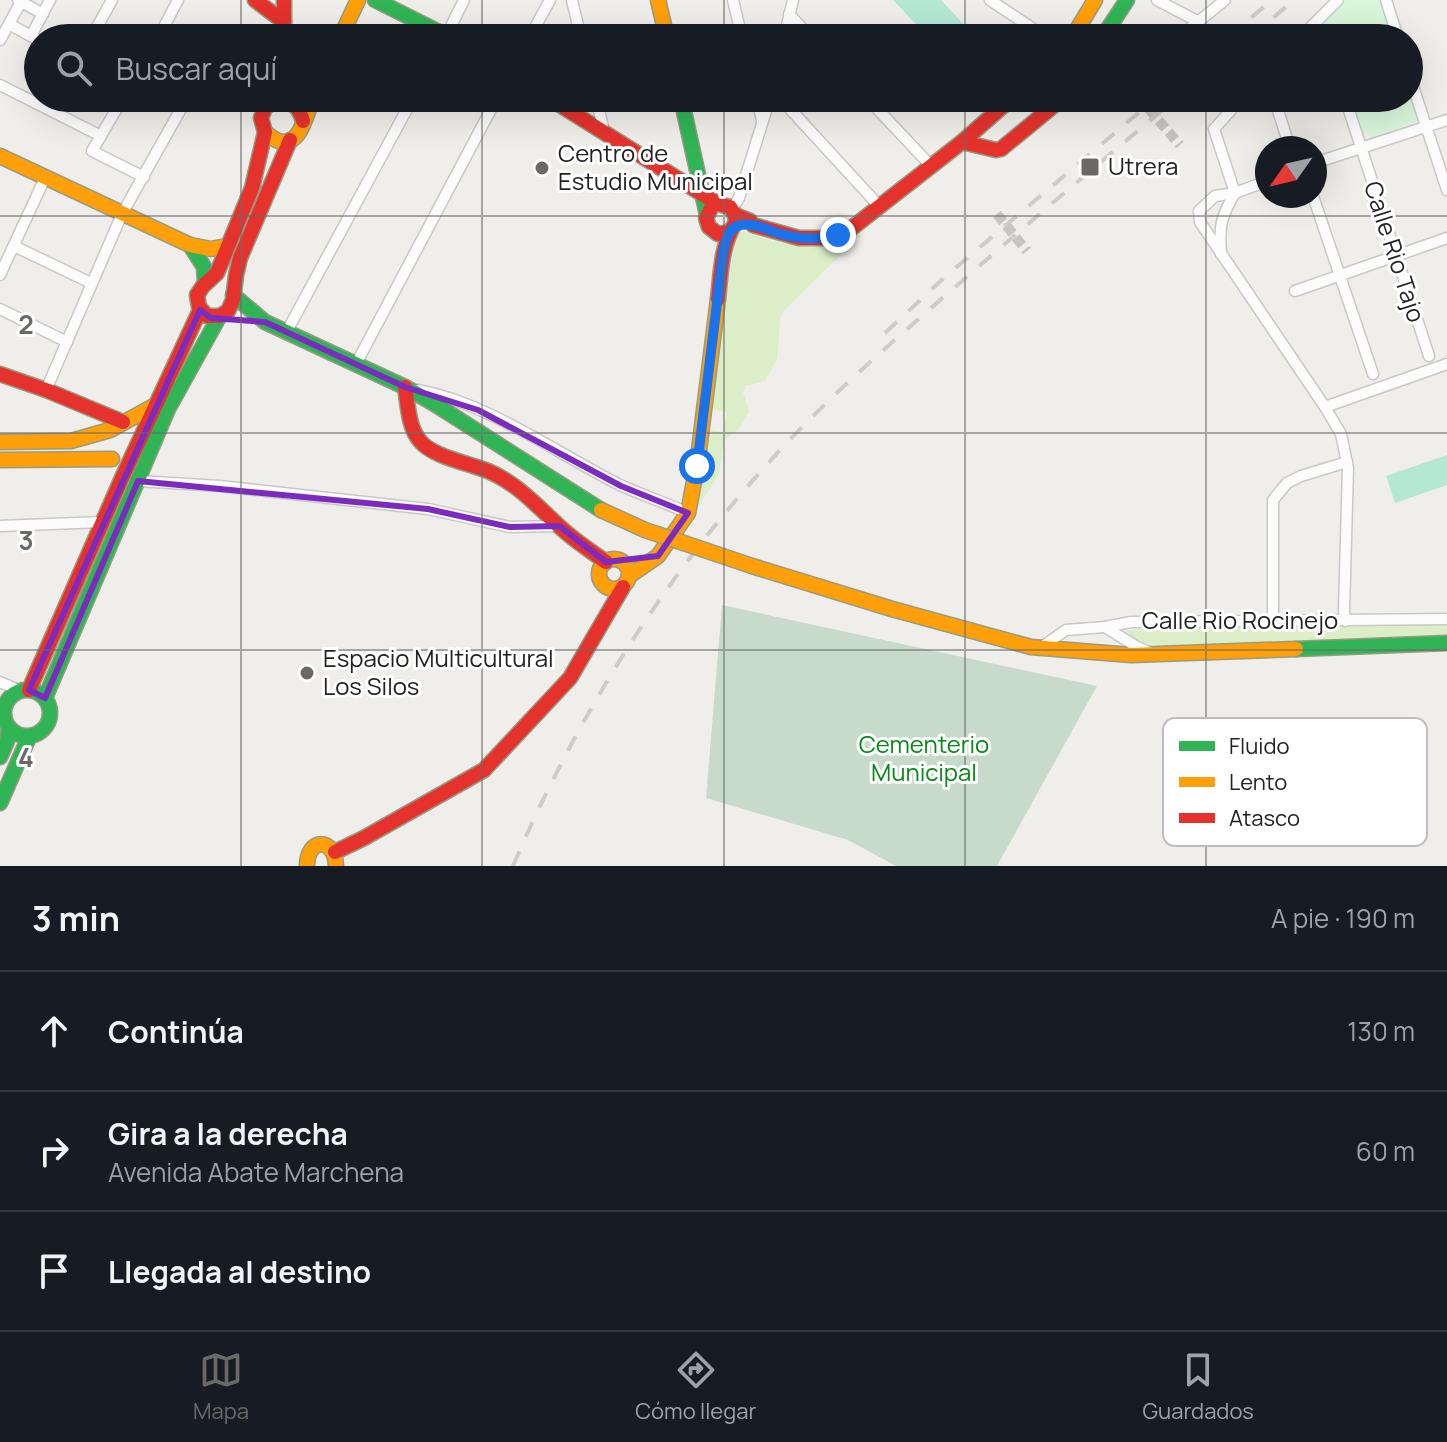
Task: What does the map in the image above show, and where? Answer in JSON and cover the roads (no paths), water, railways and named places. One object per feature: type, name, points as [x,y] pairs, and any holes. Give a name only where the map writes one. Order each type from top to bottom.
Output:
[{"type":"street","points":[[39,24],[50,0]]},
{"type":"street","points":[[99,24],[112,0]]},
{"type":"street","points":[[165,24],[178,0]]},
{"type":"street","points":[[255,0],[284,22]]},
{"type":"street","points":[[284,0],[284,22]]},
{"type":"street","points":[[347,24],[358,0]]},
{"type":"street","points":[[375,0],[422,24]]},
{"type":"street","points":[[454,24],[464,0]]},
{"type":"street","points":[[537,24],[550,0]]},
{"type":"street","points":[[572,0],[578,24]]},
{"type":"street","points":[[733,0],[739,24]]},
{"type":"street","points":[[787,24],[793,0]]},
{"type":"street","points":[[990,0],[1026,24]]},
{"type":"street","points":[[1080,24],[1095,0]]},
{"type":"street","points":[[1111,24],[1127,0]]},
{"type":"street","points":[[1157,0],[1199,22]]},
{"type":"street","points":[[1196,24],[1225,0]]},
{"type":"street","points":[[1314,24],[1338,0]]},
{"type":"street","points":[[1386,0],[1394,24]]},
{"type":"street","points":[[0,40],[20,1],[43,14]]},
{"type":"street","points":[[661,1],[665,24]]},
{"type":"street","points":[[789,14],[798,24]]},
{"type":"street","points":[[9,24],[24,32]]},
{"type":"street","points":[[0,85],[24,97]]},
{"type":"street","points":[[53,112],[101,136]]},
{"type":"street","points":[[115,112],[92,151],[144,177]]},
{"type":"street","points":[[46,390],[122,214],[179,112]]},
{"type":"street","points":[[0,757],[7,741],[6,703],[12,695],[25,690],[200,310],[197,297],[200,289],[208,282],[227,246],[252,188],[265,132],[261,118],[264,112]]},
{"type":"street","points":[[301,112],[303,121]]},
{"type":"street","points":[[265,132],[274,140],[290,140],[300,133],[307,112]]},
{"type":"street","points":[[286,333],[405,112]]},
{"type":"street","points":[[356,364],[490,112]]},
{"type":"street","points":[[572,112],[702,193],[730,217]]},
{"type":"street","points":[[599,112],[604,131]]},
{"type":"street","points":[[684,112],[708,221],[722,262]]},
{"type":"street","points":[[760,112],[763,123]]},
{"type":"street","points":[[708,221],[718,234],[730,217],[766,112]]},
{"type":"street","points":[[793,112],[880,207]]},
{"type":"street","points":[[880,112],[931,166]]},
{"type":"street","points":[[708,221],[711,208],[730,217],[745,218],[753,225],[799,238],[824,238],[848,231],[997,112]]},
{"type":"street","points":[[962,142],[1001,149],[1046,112]]},
{"type":"street","points":[[1229,112],[1214,129],[1235,193]]},
{"type":"street","points":[[1278,112],[1286,136]]},
{"type":"street","name":"Calle Rio Tajo","points":[[1349,112],[1429,356]]},
{"type":"street","points":[[1421,112],[1447,190]]},
{"type":"street","points":[[1327,159],[1447,120]]},
{"type":"street","points":[[984,124],[979,136],[985,147]]},
{"type":"street","points":[[45,698],[168,409],[222,316],[232,307],[237,269],[275,170],[290,140]]},
{"type":"street","points":[[0,156],[190,245],[211,249],[227,246]]},
{"type":"street","points":[[0,275],[45,178]]},
{"type":"street","points":[[1255,186],[1207,201],[1199,211],[1200,222],[1341,434],[1347,462],[1345,621]]},
{"type":"street","points":[[1221,254],[1219,230],[1224,210],[1235,193]]},
{"type":"street","points":[[1317,208],[1373,374]]},
{"type":"street","points":[[405,387],[413,425],[424,445],[484,468],[505,480],[562,529],[602,573],[608,588],[613,590],[658,556],[688,513],[730,217]]},
{"type":"street","points":[[1295,291],[1447,238]]},
{"type":"street","points":[[190,245],[204,267],[208,282]]},
{"type":"street","points":[[14,246],[91,283]]},
{"type":"street","points":[[208,282],[224,283],[244,306],[265,322],[405,387],[459,418],[601,510],[645,530],[892,609],[1031,647],[1131,655],[1447,643]]},
{"type":"street","points":[[0,309],[67,342]]},
{"type":"street","points":[[200,310],[209,317],[265,322]]},
{"type":"street","points":[[1325,407],[1447,364]]},
{"type":"street","points":[[0,374],[46,390],[117,426]]},
{"type":"street","points":[[405,387],[440,395],[478,410],[621,486],[688,513]]},
{"type":"street","points":[[0,442],[71,441],[117,426],[154,406]]},
{"type":"street","points":[[117,426],[109,445],[122,478]]},
{"type":"street","points":[[0,460],[112,459]]},
{"type":"street","points":[[1273,621],[1273,500],[1287,483],[1347,462]]},
{"type":"street","points":[[138,481],[220,486],[428,509],[510,527],[562,529]]},
{"type":"street","points":[[0,526],[102,522]]},
{"type":"street","points":[[599,627],[602,573],[613,559],[621,561],[658,556]]},
{"type":"street","points":[[306,866],[306,855],[312,847],[327,845],[336,859],[364,838],[484,770],[570,678],[626,582],[628,568],[621,561]]},
{"type":"street","name":"Calle Rio Rocinejo","points":[[1040,648],[1066,630],[1131,622],[1447,619]]},
{"type":"street","points":[[1105,627],[1154,654]]},
{"type":"street","points":[[0,682],[38,692],[51,711],[48,725],[42,732],[29,737],[16,734],[5,723]]},
{"type":"street","points":[[0,803],[29,737]]},
{"type":"tunnel","points":[[1151,112],[1180,145]]},
{"type":"tunnel","points":[[997,214],[1027,251]]},
{"type":"railway","points":[[1244,24],[1272,0]]},
{"type":"railway","points":[[1266,24],[1294,0]]},
{"type":"railway","points":[[885,333],[946,276],[1139,112]]},
{"type":"railway","points":[[513,866],[563,759],[622,657],[688,560],[763,469],[884,350],[1160,112]]},
{"type":"place","name":"Utrera","points":[[1090,167]]},
{"type":"place","name":"Centro de Estudio Municipal","points":[[542,168]]},
{"type":"place","name":"Espacio Multicultural Los Silos","points":[[307,673]]},
{"type":"park label","name":"Cementerio Municipal","points":[[924,759]]}]
